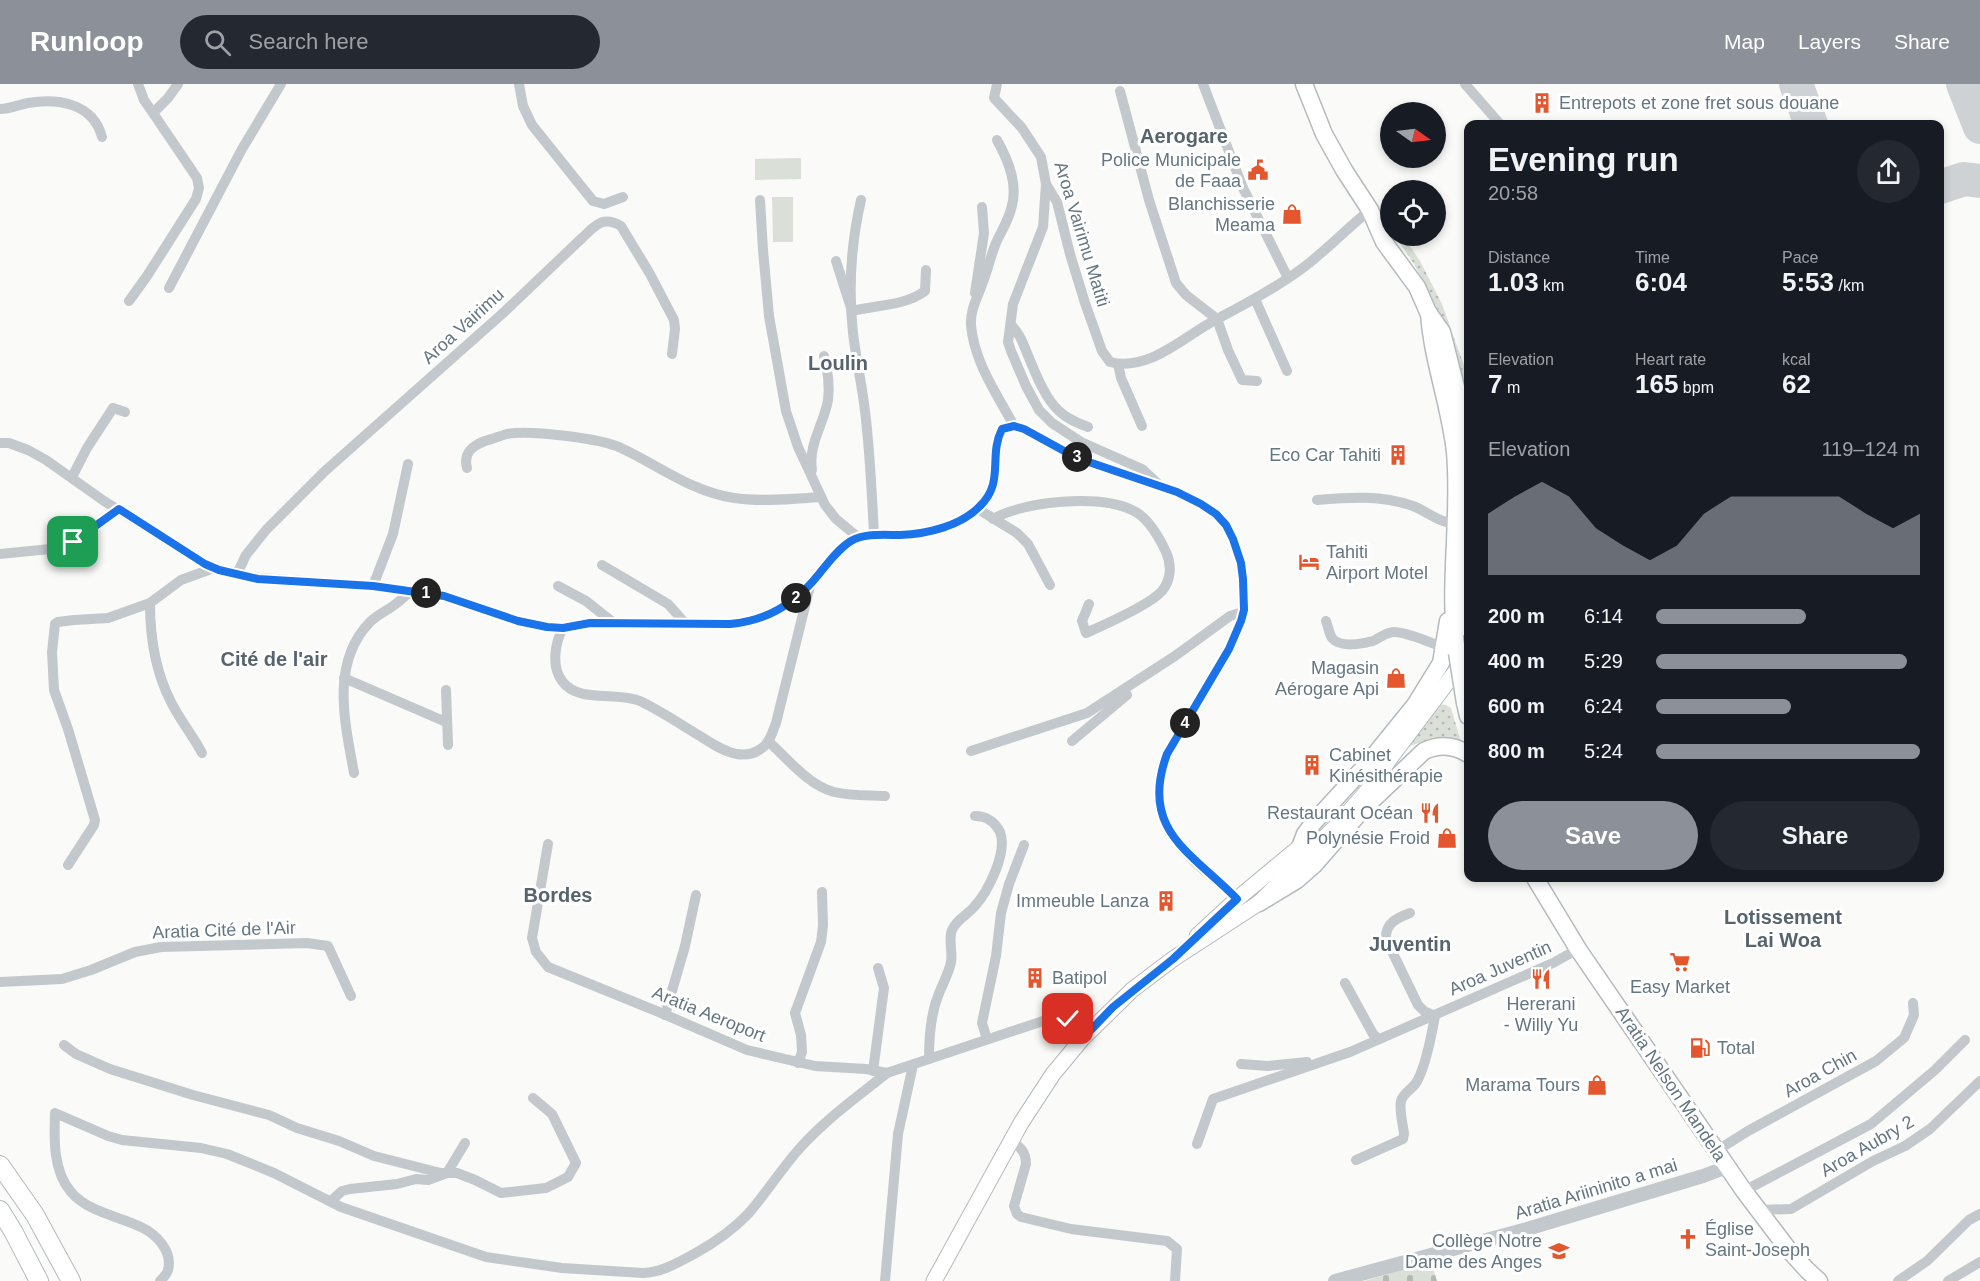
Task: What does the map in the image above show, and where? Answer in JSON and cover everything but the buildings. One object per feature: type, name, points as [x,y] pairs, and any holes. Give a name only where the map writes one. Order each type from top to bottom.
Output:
[{"type":"highway","points":[[0,1165],[34,1215],[71,1281]]},
{"type":"highway","points":[[0,1210],[39,1281]]},
{"type":"main road","points":[[1304,84],[1324,134],[1370,210],[1384,242],[1417,287],[1428,312],[1442,332],[1464,429]]},
{"type":"main road","points":[[1428,312],[1430,335],[1447,405],[1455,452],[1456,524],[1452,600],[1456,652],[1464,693]]},
{"type":"main road","points":[[934,1281],[1021,1123],[1053,1074],[1089,1032],[1132,990],[1247,905],[1346,815],[1368,790],[1391,757],[1456,652]]},
{"type":"main road","points":[[1300,847],[1305,834],[1314,822],[1368,763],[1415,705],[1438,670],[1456,652]]},
{"type":"main road","points":[[1247,905],[1297,880],[1314,865],[1363,809],[1424,751],[1436,746],[1447,746],[1464,752]]},
{"type":"main road","points":[[1247,905],[1300,847],[1391,757]]},
{"type":"main road","name":"Aratia Nelson Mandela","points":[[1537,882],[1578,949],[1757,1210],[1801,1263],[1820,1281]]},
{"type":"main road","points":[[942,1281],[950,1267],[957,1242]]},
{"type":"street","points":[[129,301],[196,200],[199,188],[197,178],[144,100],[138,84]]},
{"type":"street","points":[[153,113],[178,84]]},
{"type":"street","points":[[169,288],[242,149],[281,84]]},
{"type":"street","points":[[519,84],[523,106],[532,125],[593,201],[604,204],[624,197]]},
{"type":"street","name":"Aroa Vairimu Matiti","points":[[997,84],[994,98],[1022,128],[1041,158],[1046,184],[1057,202],[1070,254],[1102,351],[1110,362],[1118,364],[1121,378],[1143,426]]},
{"type":"street","points":[[1203,84],[1243,188],[1288,278]]},
{"type":"street","points":[[1465,84],[1490,119]]},
{"type":"street","points":[[1120,91],[1149,200],[1176,283],[1186,295],[1217,319],[1242,380],[1257,381]]},
{"type":"street","points":[[0,109],[41,102],[56,101],[72,104],[85,110],[95,120],[102,137]]},
{"type":"street","points":[[996,140],[1005,155],[1010,171],[1014,198],[986,276],[975,299],[971,324],[978,357],[1014,426],[1077,458],[1160,486],[1201,504],[1216,514],[1226,525],[1241,563],[1244,593],[1241,621],[1229,649],[1167,754],[1160,771],[1158,796],[1166,823],[1183,850],[1247,905]]},
{"type":"street","points":[[1046,184],[1043,227],[1013,304],[1008,342],[1011,351],[1039,410],[1052,423],[1081,442],[1142,470],[1160,486]]},
{"type":"street","points":[[760,200],[769,316],[786,411],[798,447],[821,497],[836,519],[859,538]]},
{"type":"street","points":[[861,200],[853,243],[850,291],[872,477],[874,535]]},
{"type":"street","points":[[975,299],[984,233],[982,207]]},
{"type":"street","points":[[1118,364],[1132,364],[1162,352],[1255,299],[1302,268],[1370,210]]},
{"type":"street","name":"Aroa Vairimu","points":[[237,574],[246,555],[266,530],[325,471],[458,355],[581,238],[602,221],[614,221],[621,226],[660,292],[674,320],[672,354]]},
{"type":"street","points":[[836,261],[852,311]]},
{"type":"street","points":[[852,311],[919,296],[924,291],[926,270]]},
{"type":"street","points":[[1255,299],[1287,370]]},
{"type":"street","points":[[1011,325],[1020,333],[1035,372],[1057,410],[1088,427]]},
{"type":"street","points":[[814,484],[810,460],[827,402],[830,381],[824,356]]},
{"type":"street","points":[[72,477],[87,448],[113,408],[125,412]]},
{"type":"street","points":[[0,443],[9,443],[28,450],[186,553],[214,568],[258,579],[373,586],[444,596],[532,625],[563,628],[590,623],[730,624],[753,621],[777,611],[810,585],[851,541],[874,535],[933,531],[978,509],[988,498],[996,477],[996,445],[999,435],[1002,429],[1014,426]]},
{"type":"street","points":[[467,468],[467,454],[473,446],[507,434],[542,435],[618,446],[691,485],[734,498],[821,497]]},
{"type":"street","points":[[373,586],[393,534],[408,464]]},
{"type":"street","points":[[1317,500],[1357,496],[1396,501],[1431,513],[1445,523],[1456,524]]},
{"type":"street","points":[[993,519],[1011,510],[1065,501],[1116,505],[1133,510],[1144,519],[1154,530],[1168,557],[1170,566],[1167,583],[1162,591],[1148,603],[1086,633],[1082,621],[1089,604]]},
{"type":"street","points":[[0,554],[50,549],[73,542],[119,509]]},
{"type":"street","points":[[978,509],[1017,533],[1028,544],[1050,585]]},
{"type":"street","points":[[602,565],[668,604],[686,624]]},
{"type":"street","points":[[68,865],[95,820],[69,729],[54,690],[52,652],[55,624],[74,620],[108,618],[150,603],[181,580],[214,568]]},
{"type":"street","points":[[563,628],[556,648],[557,666],[562,681],[576,692],[638,700],[713,744],[739,754],[747,754],[759,750],[768,741],[776,723],[810,585]]},
{"type":"street","points":[[558,586],[586,601],[615,624]]},
{"type":"street","points":[[354,773],[344,718],[342,688],[354,645],[364,628],[372,620],[411,591]]},
{"type":"street","points":[[150,603],[150,627],[161,678],[171,702],[202,753]]},
{"type":"street","points":[[971,751],[1076,717],[1108,700],[1230,616],[1243,612]]},
{"type":"street","points":[[1326,621],[1330,636],[1342,644],[1373,641],[1395,632],[1456,652]]},
{"type":"street","points":[[1072,741],[1158,667]]},
{"type":"street","points":[[344,678],[446,722]]},
{"type":"street","points":[[446,690],[448,745]]},
{"type":"street","points":[[768,741],[800,771],[822,787],[834,792],[853,795],[885,796]]},
{"type":"street","points":[[929,1059],[931,1021],[936,999],[951,962],[951,932],[956,923],[975,906],[1000,858],[1002,846],[998,827],[983,816],[975,816]]},
{"type":"street","name":"Aratia Aeroport","points":[[548,844],[532,938],[536,952],[548,968],[747,1050],[798,1063],[887,1073],[1058,1018],[1077,1023],[1089,1032]]},
{"type":"street","points":[[987,1039],[982,1023],[996,957],[1001,913],[1024,845]]},
{"type":"street","points":[[798,1063],[802,1052],[801,1035],[795,1013],[821,942],[822,892]]},
{"type":"street","points":[[665,1015],[685,946],[696,895]]},
{"type":"street","name":"Aroa Juventin","points":[[1410,913],[1396,918],[1386,931],[1386,939],[1418,1005],[1435,1016]]},
{"type":"street","name":"Aratia Cité de l'Air","points":[[0,982],[62,978],[91,970],[135,952],[161,947],[307,943],[328,946],[351,996]]},
{"type":"street","name":"Aroa Juventin","points":[[1197,1144],[1213,1099],[1326,1060],[1435,1016],[1553,963],[1578,949]]},
{"type":"street","points":[[873,1071],[884,988],[878,968]]},
{"type":"street","points":[[1345,983],[1378,1039]]},
{"type":"street","name":"Aroa Chin","points":[[1716,1151],[1876,1061],[1904,1038],[1914,1015],[1913,1003]]},
{"type":"street","name":"Aroa Juventin","points":[[1356,1160],[1403,1139],[1402,1098],[1416,1083],[1424,1062],[1435,1016]]},
{"type":"street","points":[[1744,1191],[1871,1124],[1935,1070],[1965,1040]]},
{"type":"street","points":[[64,1045],[76,1054],[110,1069],[193,1095],[269,1115],[297,1128],[339,1141],[374,1156],[447,1173],[457,1173],[501,1193],[546,1188],[568,1177],[576,1163],[552,1114],[533,1098]]},
{"type":"street","name":"Aroa Juventin","points":[[1241,1064],[1268,1066],[1326,1060]]},
{"type":"street","points":[[885,1281],[898,1134],[913,1065]]},
{"type":"street","points":[[160,1281],[168,1271],[164,1245],[142,1227],[115,1218],[88,1205],[73,1195],[62,1180],[54,1136],[55,1113],[122,1140],[228,1154],[368,1217],[421,1233],[486,1257],[562,1268],[655,1272],[676,1264],[710,1245],[737,1224],[813,1135],[849,1102],[887,1073]]},
{"type":"street","name":"Aroa Aubry 2","points":[[1757,1210],[1791,1209],[1873,1161],[1905,1146],[1930,1129],[1980,1081]]},
{"type":"street","points":[[1012,1141],[1026,1157],[1014,1206],[1017,1214],[1021,1217],[1071,1229],[1167,1240],[1177,1250],[1175,1281]]},
{"type":"street","points":[[331,1201],[342,1191],[350,1189],[397,1184],[416,1179],[428,1180],[447,1173],[465,1143]]},
{"type":"street","name":"Aratia Ariininito a mai","points":[[1335,1281],[1527,1229],[1727,1167]]},
{"type":"street","points":[[1898,1281],[1927,1261],[1969,1220],[1980,1214]]},
{"type":"street","points":[[1948,1281],[1980,1262]]},
{"type":"green space","points":[[801,158],[801,179],[755,180],[755,159]]},
{"type":"green space","points":[[772,197],[793,197],[793,242],[773,242]]},
{"type":"green space","points":[[1402,246],[1410,246],[1420,261],[1442,304],[1464,366],[1464,434],[1454,380],[1439,312]]},
{"type":"green space","points":[[1438,704],[1451,708],[1461,742],[1425,742],[1405,749]]},
{"type":"green space","points":[[1431,1261],[1437,1281],[1364,1281]]},
{"type":"taxiway","points":[[1796,84],[1810,120]]},
{"type":"taxiway","points":[[1963,84],[1980,127]]},
{"type":"taxiway","points":[[1944,186],[1964,179],[1980,181]]},
{"type":"place","name":"Entrepots et zone fret sous douane","points":[[1542,103]]},
{"type":"place","name":"Police Municipale de Faaa","points":[[1258,170]]},
{"type":"place","name":"Blanchisserie Meama","points":[[1292,214]]},
{"type":"place","name":"Eco Car Tahiti","points":[[1398,455]]},
{"type":"place","name":"Tahiti Airport Motel","points":[[1309,562]]},
{"type":"place","name":"Magasin Aérogare Api","points":[[1396,678]]},
{"type":"place","name":"Cabinet Kinésithérapie","points":[[1312,765]]},
{"type":"place","name":"Restaurant Océan","points":[[1430,813]]},
{"type":"place","name":"Polynésie Froid","points":[[1447,838]]},
{"type":"place","name":"Immeuble Lanza","points":[[1166,901]]},
{"type":"place","name":"Easy Market","points":[[1680,962]]},
{"type":"place","name":"Batipol","points":[[1035,978]]},
{"type":"place","name":"Hererani - Willy Yu","points":[[1541,979]]},
{"type":"place","name":"Total","points":[[1700,1048]]},
{"type":"place","name":"Marama Tours","points":[[1597,1085]]},
{"type":"place","name":"Église Saint-Joseph","points":[[1688,1239]]},
{"type":"place","name":"Collège Notre Dame des Anges","points":[[1559,1251]]},
{"type":"district","name":"Aerogare","points":[[1184,136]]},
{"type":"district","name":"Loulin","points":[[838,363]]},
{"type":"district","name":"Cité de l'air","points":[[274,659]]},
{"type":"district","name":"Bordes","points":[[558,895]]},
{"type":"district","name":"Lotissement Lai Woa","points":[[1783,928]]},
{"type":"district","name":"Juventin","points":[[1410,944]]},
{"type":"route","points":[[73,542],[119,509],[205,564],[246,577],[416,591],[444,596],[532,625],[559,628],[590,623],[730,624],[747,623],[764,618],[790,603],[851,541],[872,535],[933,531],[974,512],[988,498],[992,490],[996,477],[996,445],[1002,429],[1007,427],[1014,426],[1024,429],[1077,458],[1177,492],[1216,514],[1226,525],[1241,563],[1244,610],[1229,649],[1167,754],[1160,771],[1158,796],[1166,823],[1183,850],[1237,899],[1173,959],[1113,1007],[1089,1032],[1068,1019]]}]
